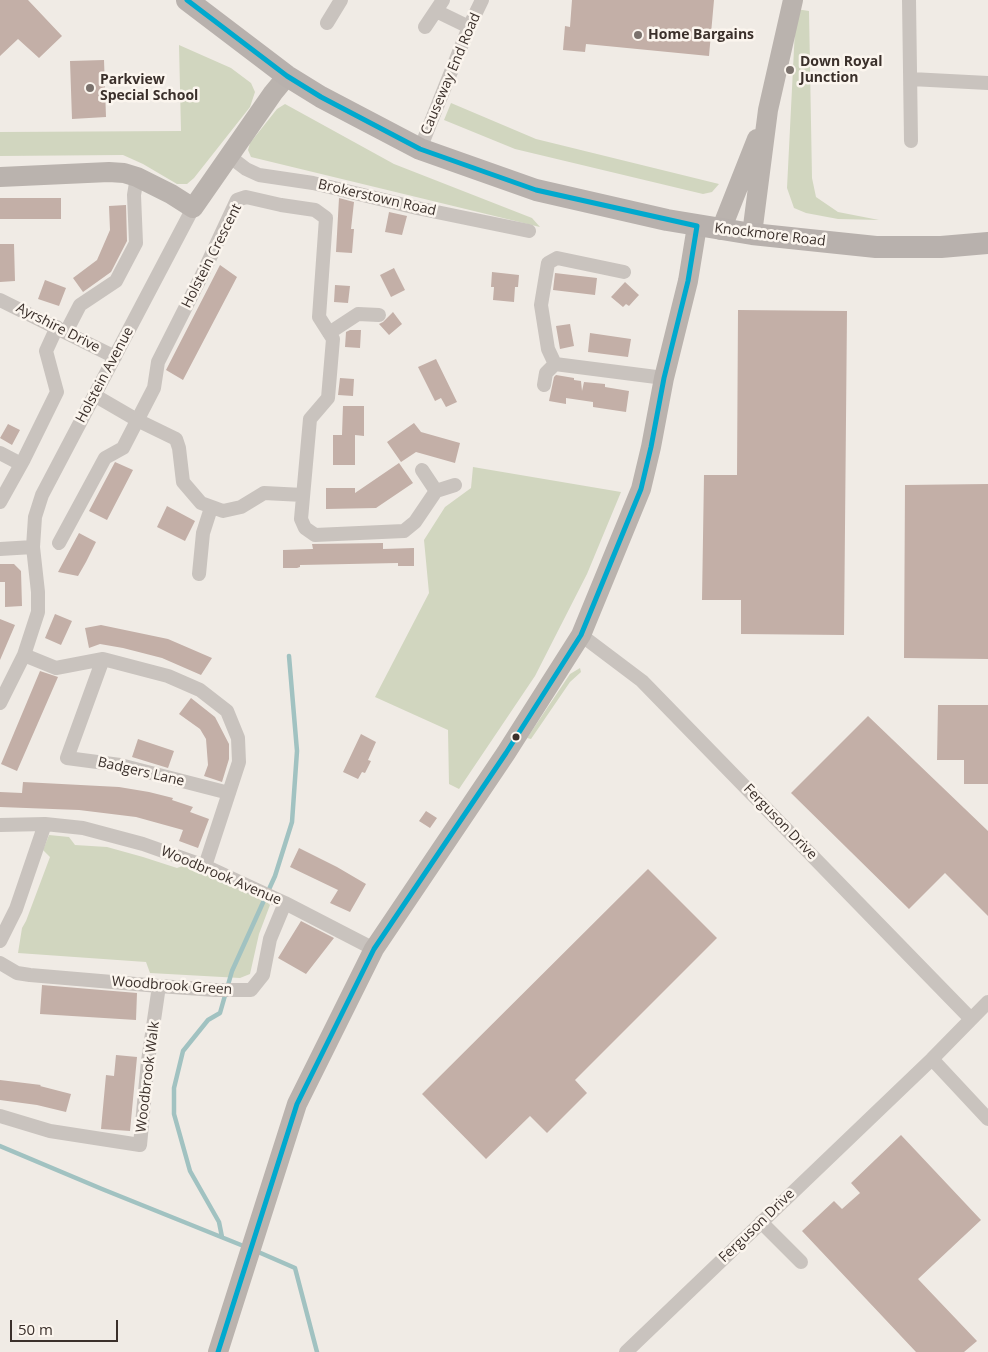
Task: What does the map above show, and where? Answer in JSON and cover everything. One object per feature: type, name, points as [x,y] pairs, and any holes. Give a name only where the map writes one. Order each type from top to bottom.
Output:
[{"type":"main road","name":"Knockmore Road","points":[[187,0],[287,76],[321,97],[420,149],[536,190],[697,226],[752,234],[876,247],[941,247],[988,244]]},
{"type":"main road","points":[[752,234],[768,110],[793,0]]},
{"type":"main road","points":[[0,177],[124,173],[137,177],[171,194],[193,208],[287,76]]},
{"type":"main road","points":[[721,230],[768,110]]},
{"type":"main road","points":[[218,1352],[297,1104],[374,949],[506,753],[581,635],[640,488],[688,281],[697,226]]},
{"type":"street","points":[[327,23],[341,0]]},
{"type":"street","name":"Causeway End Road","points":[[420,149],[469,27],[482,0]]},
{"type":"street","points":[[909,0],[910,141]]},
{"type":"street","points":[[425,27],[439,6],[469,27]]},
{"type":"street","points":[[911,79],[988,83]]},
{"type":"street","name":"Brokerstown Road","points":[[229,156],[246,169],[259,175],[314,183],[417,208],[529,231]]},
{"type":"street","points":[[0,502],[57,392],[46,351],[80,305],[116,281],[136,243],[134,195],[137,177]]},
{"type":"street","name":"Holstein Crescent","points":[[137,420],[154,388],[158,362],[237,200],[246,197],[280,205],[316,210],[326,218],[319,317],[333,339],[328,398],[310,419],[301,519],[305,528],[315,535],[404,532],[415,522],[436,491]]},
{"type":"street","name":"Holstein Avenue","points":[[0,703],[24,655],[38,612],[38,592],[33,547],[35,517],[42,495],[193,208]]},
{"type":"street","points":[[555,364],[548,349],[541,306],[548,263],[557,258],[606,274],[624,272]]},
{"type":"street","name":"Ayrshire Drive","points":[[0,300],[115,357]]},
{"type":"street","points":[[329,333],[358,314],[379,316]]},
{"type":"street","points":[[555,364],[664,378]]},
{"type":"street","points":[[544,386],[546,373],[555,364]]},
{"type":"street","points":[[94,396],[176,439],[180,448],[183,482],[201,503],[222,511],[241,507],[264,493],[303,495]]},
{"type":"street","points":[[59,543],[105,458],[123,448],[137,420]]},
{"type":"street","points":[[0,453],[21,464]]},
{"type":"street","points":[[422,470],[436,491],[456,484]]},
{"type":"street","points":[[199,574],[203,533],[212,508]]},
{"type":"street","points":[[0,549],[33,547]]},
{"type":"street","name":"Ferguson Drive","points":[[581,635],[642,681],[971,1019]]},
{"type":"street","points":[[24,655],[56,668],[102,659],[168,676],[200,690],[227,711],[238,738],[239,762],[205,866]]},
{"type":"street","name":"Badgers Lane","points":[[102,659],[67,758],[120,765],[229,793]]},
{"type":"street","points":[[0,941],[16,909],[45,824]]},
{"type":"street","name":"Woodbrook Avenue","points":[[0,825],[45,824],[83,828],[143,844],[205,866],[280,900],[374,949]]},
{"type":"street","name":"Woodbrook Green","points":[[0,963],[17,973],[30,975],[215,990],[251,990],[263,975],[280,900]]},
{"type":"street","name":"Woodbrook Walk","points":[[0,1116],[50,1130],[140,1144],[148,1061],[159,986]]},
{"type":"street","name":"Ferguson Drive","points":[[626,1352],[932,1059],[988,1002]]},
{"type":"street","points":[[932,1059],[988,1119]]},
{"type":"street","points":[[761,1222],[801,1262]]},
{"type":"green space","points":[[796,9],[809,11],[812,178],[816,197],[838,212],[879,220],[838,219],[806,213],[794,208],[787,188]]},
{"type":"green space","points":[[179,45],[231,68],[251,83],[255,92],[250,107],[194,178],[187,184],[177,184],[143,164],[123,155],[0,156],[0,132],[181,131]]},
{"type":"green space","points":[[451,103],[536,139],[719,184],[712,192],[703,194],[515,149],[444,120]]},
{"type":"green space","points":[[285,104],[394,164],[532,218],[540,227],[251,157],[248,150],[250,143],[277,109]]},
{"type":"green space","points":[[473,467],[621,492],[587,574],[535,676],[459,789],[449,784],[448,730],[375,697],[429,593],[424,540],[445,507],[471,488]]},
{"type":"green space","points":[[580,668],[581,672],[570,682],[531,739],[527,738],[570,674]]},
{"type":"green space","points":[[49,835],[69,837],[75,845],[107,847],[177,868],[185,865],[264,899],[270,905],[259,934],[250,974],[240,978],[150,973],[146,962],[18,953],[22,928],[50,857],[43,850]]},
{"type":"building","points":[[0,0],[28,0],[62,36],[39,58],[18,39],[0,56]]},
{"type":"building","name":"Home Bargains","points":[[572,0],[714,0],[709,56],[586,44],[585,52],[563,50],[565,26],[570,27]]},
{"type":"building","points":[[104,60],[106,117],[72,119],[70,61]]},
{"type":"building","points":[[0,198],[61,198],[61,219],[0,219]]},
{"type":"building","points":[[339,198],[354,202],[351,229],[354,229],[352,253],[336,252]]},
{"type":"building","points":[[126,205],[127,241],[111,272],[83,292],[73,278],[97,260],[110,230],[109,206]]},
{"type":"building","points":[[389,212],[407,216],[402,235],[385,232]]},
{"type":"building","points":[[0,244],[14,244],[15,281],[0,282]]},
{"type":"building","points":[[220,265],[237,277],[183,380],[166,370]]},
{"type":"building","points":[[394,268],[405,290],[391,297],[380,275]]},
{"type":"building","points":[[492,272],[519,275],[518,287],[515,287],[514,302],[493,300],[494,287],[491,287]]},
{"type":"building","points":[[555,273],[597,278],[595,295],[553,290]]},
{"type":"building","points":[[45,280],[66,288],[59,306],[38,299]]},
{"type":"building","points":[[625,282],[639,295],[629,306],[626,304],[623,307],[611,297]]},
{"type":"building","points":[[335,285],[350,286],[348,303],[334,302]]},
{"type":"building","points":[[738,310],[847,311],[844,635],[741,634],[741,600],[702,600],[704,475],[737,475]]},
{"type":"building","points":[[393,312],[402,324],[389,335],[379,324]]},
{"type":"building","points":[[570,324],[574,346],[560,349],[556,326]]},
{"type":"building","points":[[361,330],[360,348],[345,347],[346,332]]},
{"type":"building","points":[[590,333],[631,339],[628,357],[588,352]]},
{"type":"building","points":[[436,359],[457,402],[446,407],[441,398],[435,401],[418,367]]},
{"type":"building","points":[[556,375],[581,381],[582,391],[584,382],[605,384],[605,387],[629,391],[626,412],[593,407],[593,402],[566,398],[566,404],[549,401]]},
{"type":"building","points":[[340,378],[354,379],[353,396],[338,395]]},
{"type":"building","points":[[343,406],[364,406],[364,436],[355,435],[355,465],[333,465],[333,435],[342,435]]},
{"type":"building","points":[[414,423],[421,432],[460,443],[455,463],[416,452],[401,462],[387,442]]},
{"type":"building","points":[[8,424],[20,430],[12,445],[0,438]]},
{"type":"building","points":[[115,462],[133,470],[107,520],[89,511]]},
{"type":"building","points":[[399,463],[413,483],[376,508],[326,509],[326,488],[355,488],[355,493]]},
{"type":"building","points":[[988,484],[988,659],[904,658],[905,485]]},
{"type":"building","points":[[167,506],[195,521],[185,541],[157,527]]},
{"type":"building","points":[[79,533],[96,542],[86,562],[78,576],[58,572]]},
{"type":"building","points":[[383,543],[383,549],[414,548],[414,566],[398,566],[398,563],[300,565],[297,568],[283,568],[283,550],[313,549],[312,544]]},
{"type":"building","points":[[0,564],[14,564],[21,571],[22,606],[5,607],[5,582],[0,582]]},
{"type":"building","points":[[55,614],[72,621],[61,645],[45,638]]},
{"type":"building","points":[[0,619],[15,625],[0,660]]},
{"type":"building","points":[[101,625],[168,639],[212,658],[201,675],[162,658],[123,648],[100,644],[89,648],[85,628]]},
{"type":"building","points":[[40,671],[58,677],[17,771],[1,764]]},
{"type":"building","points":[[191,698],[215,717],[229,744],[229,759],[222,782],[204,776],[208,765],[206,739],[200,729],[179,714]]},
{"type":"building","points":[[938,705],[988,705],[988,784],[964,784],[964,760],[937,760]]},
{"type":"building","points":[[868,716],[988,831],[988,916],[945,873],[909,909],[791,793]]},
{"type":"building","points":[[361,734],[376,742],[368,760],[371,761],[365,773],[362,772],[358,779],[343,772]]},
{"type":"building","points":[[138,739],[174,751],[168,768],[132,757]]},
{"type":"building","points":[[23,782],[119,787],[149,792],[173,798],[172,800],[193,807],[190,812],[209,819],[198,848],[179,841],[183,830],[136,817],[79,810],[0,807],[0,792],[22,793]]},
{"type":"building","points":[[426,811],[437,818],[430,828],[419,821]]},
{"type":"building","points":[[299,848],[366,884],[350,912],[330,903],[338,890],[290,867]]},
{"type":"building","points":[[648,869],[717,938],[575,1080],[587,1093],[547,1133],[530,1116],[486,1159],[422,1094]]},
{"type":"building","points":[[301,921],[334,938],[306,974],[278,958]]},
{"type":"building","points":[[42,985],[137,993],[136,1020],[40,1014]]},
{"type":"building","points":[[116,1055],[137,1057],[130,1131],[101,1129],[106,1075],[114,1076]]},
{"type":"building","points":[[0,1080],[41,1085],[71,1094],[66,1112],[37,1105],[0,1100]]},
{"type":"building","points":[[901,1135],[981,1220],[918,1279],[977,1341],[964,1352],[916,1352],[802,1231],[834,1201],[842,1209],[860,1193],[851,1183]]},
{"type":"waterway","points":[[222,1237],[219,1222],[190,1171],[174,1114],[174,1088],[183,1051],[208,1020],[220,1013],[232,971],[275,876],[292,822],[297,751],[289,656]]},
{"type":"waterway","points":[[0,1146],[246,1247]]},
{"type":"waterway","points":[[256,1251],[295,1268],[317,1352]]},
{"type":"transit line","points":[[187,0],[287,76],[321,97],[420,149],[536,190],[697,226],[688,281],[664,378],[641,489],[581,635],[506,753],[374,949],[297,1104],[218,1352]]},
{"type":"place","name":"Home Bargains","points":[[638,35]]},
{"type":"place","name":"Down Royal Junction","points":[[790,70]]},
{"type":"place","name":"Parkview Special School","points":[[90,88]]}]
